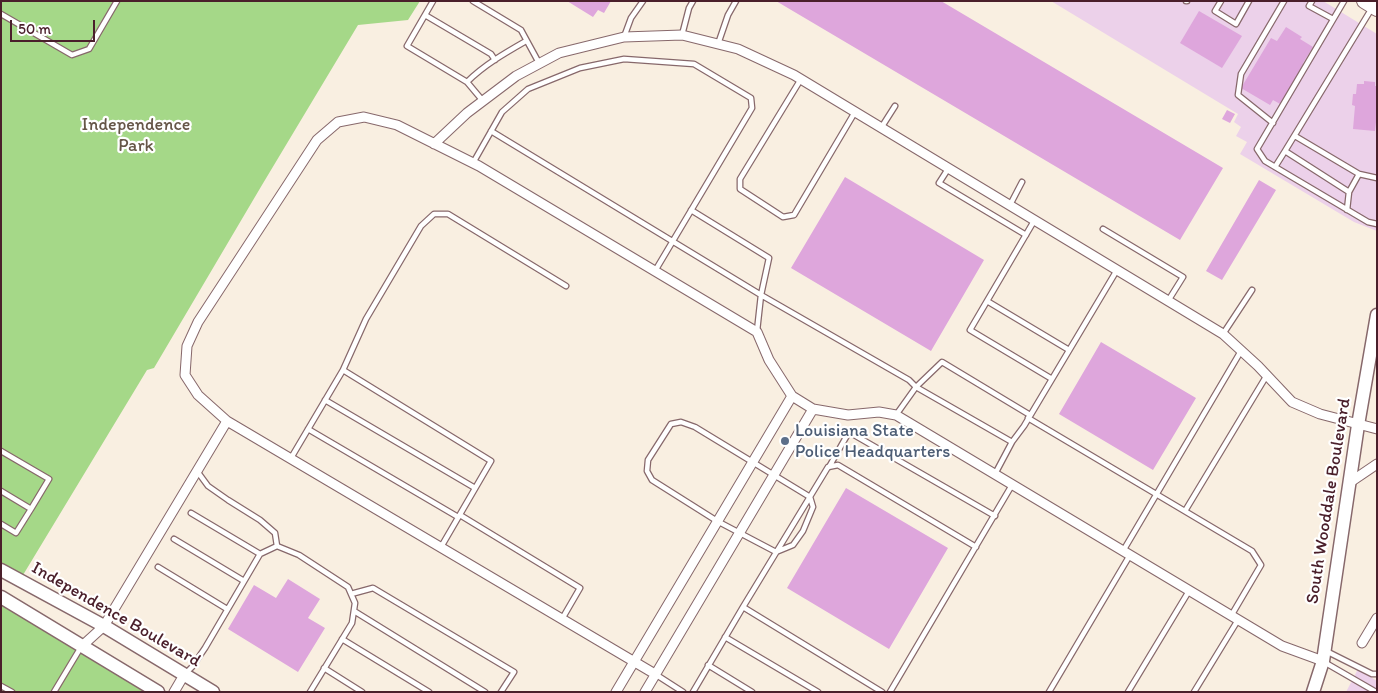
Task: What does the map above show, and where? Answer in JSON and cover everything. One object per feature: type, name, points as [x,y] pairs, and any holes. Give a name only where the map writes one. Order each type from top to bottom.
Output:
[{"type":"main road","name":"South Wooddale Boulevard","points":[[1313,692],[1324,656],[1358,425],[1377,315]]},
{"type":"main road","name":"Independence Boulevard","points":[[1,570],[104,626],[213,692]]},
{"type":"main road","points":[[1,597],[158,692]]},
{"type":"street","points":[[434,144],[467,113],[516,76],[559,53],[624,37],[682,35],[738,49],[801,79],[1223,334],[1242,350],[1292,402],[1320,414],[1377,429]]},
{"type":"street","points":[[655,674],[227,421],[198,395],[185,375],[187,346],[198,322],[317,140],[338,122],[364,117],[397,125],[472,163],[757,332],[769,360],[792,396],[813,410],[848,415],[878,412],[896,415],[1282,646],[1324,656]]},
{"type":"street","points":[[616,692],[792,396]]},
{"type":"street","points":[[644,692],[813,410]]},
{"type":"street","points":[[82,646],[104,626],[227,421]]},
{"type":"street","points":[[1350,483],[1377,464]]},
{"type":"street","points":[[1362,643],[1377,618]]},
{"type":"street","points":[[174,692],[184,675]]},
{"type":"lane","points":[[1,14],[72,55],[89,49],[117,1]]},
{"type":"lane","points":[[433,1],[407,46],[467,82],[483,101]]},
{"type":"lane","points":[[473,1],[521,30],[539,64]]},
{"type":"lane","points":[[624,37],[631,18],[643,1]]},
{"type":"lane","points":[[682,35],[689,8],[693,1]]},
{"type":"lane","points":[[718,44],[728,15],[736,1]]},
{"type":"lane","points":[[1220,1],[1215,11],[1236,24],[1249,1]]},
{"type":"lane","points":[[1273,123],[1238,95],[1241,74],[1284,1]]},
{"type":"lane","points":[[1312,1],[1309,6],[1334,19]]},
{"type":"lane","points":[[1344,1],[1257,149],[1265,161],[1368,222],[1377,224]]},
{"type":"lane","points":[[1275,167],[1371,5]]},
{"type":"lane","points":[[425,15],[491,54],[495,60]]},
{"type":"lane","points":[[467,82],[478,71],[526,41]]},
{"type":"lane","points":[[472,163],[502,112],[528,89],[580,68],[624,59],[694,64],[752,98],[752,108],[655,271]]},
{"type":"lane","points":[[801,79],[740,178],[740,189],[783,217],[794,215],[855,112]]},
{"type":"lane","points":[[882,128],[895,106]]},
{"type":"lane","points":[[491,131],[672,242],[1012,442]]},
{"type":"lane","points":[[1295,136],[1359,174],[1377,178]]},
{"type":"lane","points":[[1285,151],[1349,192]]},
{"type":"lane","points":[[948,168],[939,183],[1026,235]]},
{"type":"lane","points":[[1347,210],[1349,192],[1359,174]]},
{"type":"lane","points":[[1009,206],[1022,182]]},
{"type":"lane","points":[[691,210],[769,258],[761,295],[757,332]]},
{"type":"lane","points":[[290,458],[343,370],[366,319],[421,226],[434,214],[448,214],[566,286]]},
{"type":"lane","points":[[1034,221],[970,330],[1052,379]]},
{"type":"lane","points":[[1103,229],[1183,277],[1168,301]]},
{"type":"lane","points":[[995,475],[1012,442],[1117,270]]},
{"type":"lane","points":[[1223,334],[1252,290]]},
{"type":"lane","points":[[987,301],[1069,350]]},
{"type":"lane","points":[[1049,692],[1126,553],[1156,494],[1242,350]]},
{"type":"lane","points":[[896,415],[916,387],[942,362],[1029,417],[1252,551],[1261,565],[1194,692]]},
{"type":"lane","points":[[343,370],[491,460],[441,548]]},
{"type":"lane","points":[[1185,511],[1267,375]]},
{"type":"lane","points":[[325,400],[475,488]]},
{"type":"lane","points":[[681,422],[695,427],[752,462],[775,474],[810,497],[812,507],[803,531],[793,545],[776,552],[718,521],[652,480],[647,471],[648,460],[671,424],[681,422]]},
{"type":"lane","points":[[308,429],[580,588],[562,620]]},
{"type":"lane","points":[[693,692],[849,432],[995,516]]},
{"type":"lane","points":[[1,451],[50,479],[16,533],[1,524]]},
{"type":"lane","points":[[828,467],[838,465],[976,547]]},
{"type":"lane","points":[[197,471],[208,486],[260,520],[275,533],[277,546]]},
{"type":"lane","points":[[890,692],[1012,485]]},
{"type":"lane","points":[[1,490],[32,509]]},
{"type":"lane","points":[[191,513],[260,554]]},
{"type":"lane","points":[[174,539],[244,581]]},
{"type":"lane","points":[[184,675],[199,656],[260,554],[277,546],[299,555],[348,587],[355,602],[352,623],[310,692]]},
{"type":"lane","points":[[158,567],[227,609]]},
{"type":"lane","points":[[351,594],[373,588],[514,672],[502,692]]},
{"type":"lane","points":[[1128,692],[1189,591]]},
{"type":"lane","points":[[743,607],[882,692]]},
{"type":"lane","points":[[354,611],[486,692]]},
{"type":"lane","points":[[725,637],[818,692]]},
{"type":"lane","points":[[342,639],[429,692]]},
{"type":"lane","points":[[54,692],[82,646]]},
{"type":"lane","points":[[1324,656],[1372,674],[1377,674]]},
{"type":"lane","points":[[1324,656],[1376,692]]},
{"type":"lane","points":[[708,665],[752,692]]},
{"type":"lane","points":[[324,668],[362,692]]},
{"type":"lane","points":[[655,674],[683,692]]},
{"type":"lane","points":[[1,686],[12,692]]},
{"type":"shaded area","points":[[1051,1],[1323,1],[1377,34],[1377,231],[1354,222],[1240,154],[1247,142],[1236,136],[1241,127],[1234,122],[1238,114]]},
{"type":"shaded area","points":[[1358,669],[1377,681],[1377,692],[1346,692]]},
{"type":"green space","name":"Independence Park","points":[[1,1],[420,1],[408,20],[358,25],[154,368],[147,370],[23,575],[1,563]]},
{"type":"green space","points":[[1,605],[147,692],[1,692]]},
{"type":"building","points":[[567,1],[611,1],[604,13],[598,10],[593,17]]},
{"type":"building","points":[[776,1],[941,1],[1223,168],[1180,240]]},
{"type":"building","points":[[1199,11],[1242,36],[1222,68],[1180,43]]},
{"type":"building","points":[[1286,27],[1313,47],[1303,63],[1301,73],[1282,105],[1273,100],[1270,105],[1241,88],[1271,38],[1277,41]]},
{"type":"building","points":[[1364,81],[1375,82],[1375,86],[1377,86],[1375,131],[1353,129],[1355,106],[1352,105],[1353,94],[1356,94],[1357,84],[1364,84]]},
{"type":"building","points":[[1227,110],[1235,114],[1230,123],[1222,119]]},
{"type":"building","points":[[845,177],[984,260],[931,351],[791,268]]},
{"type":"building","points":[[1259,180],[1276,190],[1222,280],[1206,271]]},
{"type":"building","points":[[1101,342],[1196,398],[1153,470],[1059,414]]},
{"type":"building","points":[[846,488],[948,548],[889,649],[787,588]]},
{"type":"building","points":[[288,579],[320,599],[308,618],[325,628],[298,672],[228,629],[254,585],[276,598]]},
{"type":"place","name":"Louisiana State Police Headquarters","points":[[785,441]]}]
